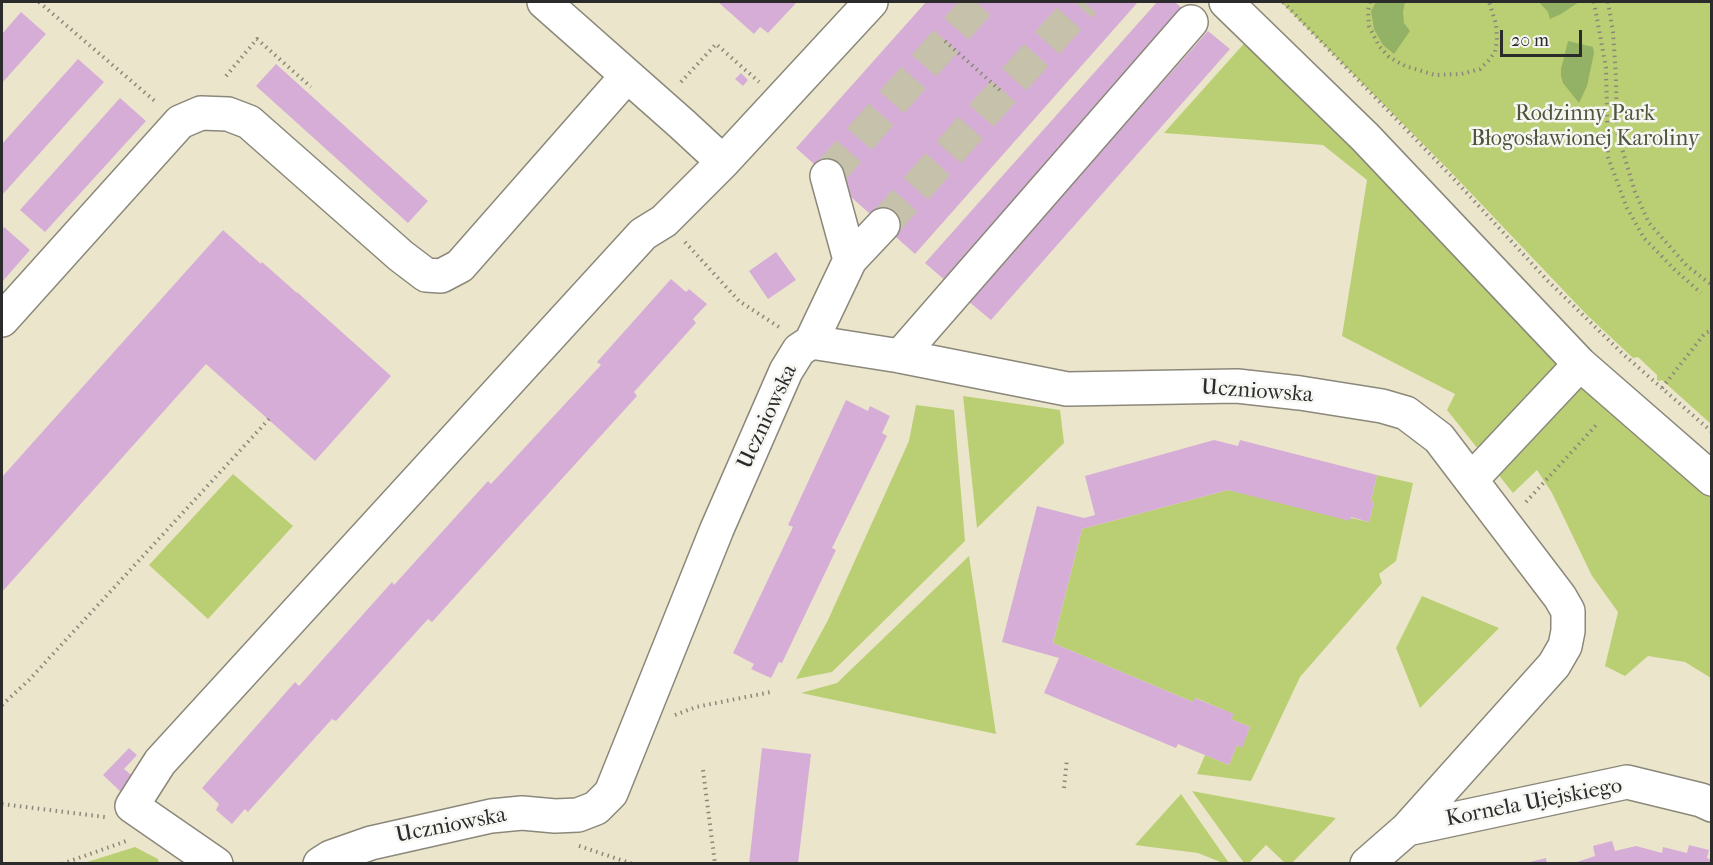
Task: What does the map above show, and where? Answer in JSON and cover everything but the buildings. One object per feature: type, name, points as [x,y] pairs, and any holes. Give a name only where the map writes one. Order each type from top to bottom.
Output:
[{"type":"street","points":[[544,2],[723,162]]},
{"type":"street","points":[[216,864],[132,806],[160,762],[643,234],[664,221],[723,162],[871,2]]},
{"type":"street","points":[[1226,2],[1365,136],[1580,364],[1712,479]]},
{"type":"street","points":[[900,356],[1191,22]]},
{"type":"street","points":[[2,320],[180,123],[201,113],[228,114],[249,122],[401,256],[426,275],[441,276],[460,266],[627,76]]},
{"type":"street","points":[[827,176],[850,260]]},
{"type":"street","points":[[799,337],[850,260],[883,225]]},
{"type":"street","name":"Uczniowska","points":[[320,864],[331,857],[371,843],[490,816],[522,813],[555,816],[578,815],[596,808],[610,793],[717,529],[786,371],[800,350],[799,337],[1067,389],[1237,386],[1300,393],[1382,406],[1406,413],[1439,438],[1560,597],[1568,611],[1568,630],[1565,646],[1554,665],[1407,829]]},
{"type":"street","points":[[1471,480],[1580,364]]},
{"type":"street","name":"Kornela Ujejskiego","points":[[1367,864],[1407,829],[1628,782],[1701,800],[1712,805]]},
{"type":"path","points":[[39,2],[180,123]]},
{"type":"path","points":[[1283,2],[1453,178],[1548,281],[1623,354],[1712,432]]},
{"type":"path","points":[[1370,2],[1369,26],[1379,46],[1389,57],[1404,66],[1435,75],[1461,74],[1480,69],[1488,62],[1495,52],[1497,40],[1496,24],[1489,2]]},
{"type":"path","points":[[1594,2],[1606,68],[1608,157],[1627,208],[1644,238],[1701,293]]},
{"type":"path","points":[[1608,2],[1613,32],[1617,132],[1635,192],[1650,223],[1687,266],[1712,285]]},
{"type":"path","points":[[226,76],[256,39],[311,87]]},
{"type":"path","points":[[945,41],[1002,92]]},
{"type":"path","points":[[661,105],[716,44],[764,87]]},
{"type":"path","points":[[678,235],[739,301],[799,337]]},
{"type":"path","points":[[1662,388],[1705,333],[1712,330]]},
{"type":"path","points":[[2,705],[29,680],[268,419]]},
{"type":"path","points":[[1500,517],[1518,510],[1599,423]]},
{"type":"path","points":[[669,717],[696,707],[771,692]]},
{"type":"path","points":[[1064,788],[1067,759]]},
{"type":"path","points":[[703,770],[715,864]]},
{"type":"path","points":[[62,864],[138,836]]},
{"type":"green space","name":"Rodzinny Park Błogosławionej Karoliny","points":[[1281,2],[1711,2],[1711,424],[1662,380],[1657,380],[1657,375],[1638,357],[1633,358],[1586,314],[1447,168]]},
{"type":"green space","points":[[1376,2],[1405,2],[1404,23],[1410,31],[1394,54],[1383,45],[1374,29],[1371,11]]},
{"type":"green space","points":[[1539,2],[1579,2],[1550,19],[1548,12]]},
{"type":"green space","points":[[1249,38],[1549,350],[1711,497],[1711,678],[1685,662],[1648,656],[1625,676],[1605,666],[1618,612],[1592,576],[1552,493],[1537,470],[1513,493],[1447,410],[1455,394],[1342,336],[1367,180],[1323,145],[1164,133]]},
{"type":"green space","points":[[1568,41],[1593,47],[1594,53],[1587,86],[1579,103],[1563,83],[1561,76]]},
{"type":"green space","points":[[963,396],[1060,410],[1064,443],[977,528]]},
{"type":"green space","points":[[916,405],[954,410],[965,541],[832,672],[796,679],[828,620],[909,441]]},
{"type":"green space","points":[[233,474],[293,526],[208,619],[149,565]]},
{"type":"green space","points":[[1377,475],[1413,483],[1396,561],[1379,574],[1382,583],[1300,677],[1251,781],[1197,774],[1205,755],[1229,765],[1237,745],[1242,747],[1250,727],[1231,719],[1233,714],[1196,698],[1193,702],[1053,643],[1082,529],[1228,490],[1369,522]]},
{"type":"green space","points":[[969,556],[996,734],[801,693],[837,683]]},
{"type":"green space","points":[[1422,596],[1499,628],[1420,708],[1396,648]]},
{"type":"green space","points":[[1192,791],[1336,818],[1292,863],[1285,863],[1266,845],[1249,863],[1244,863]]},
{"type":"green space","points":[[1181,794],[1229,863],[1223,863],[1198,853],[1135,845]]},
{"type":"green space","points":[[135,847],[158,859],[159,863],[84,863]]},
{"type":"tunnel","points":[[827,176],[980,2]]},
{"type":"tunnel","points":[[883,225],[1084,2]]}]
